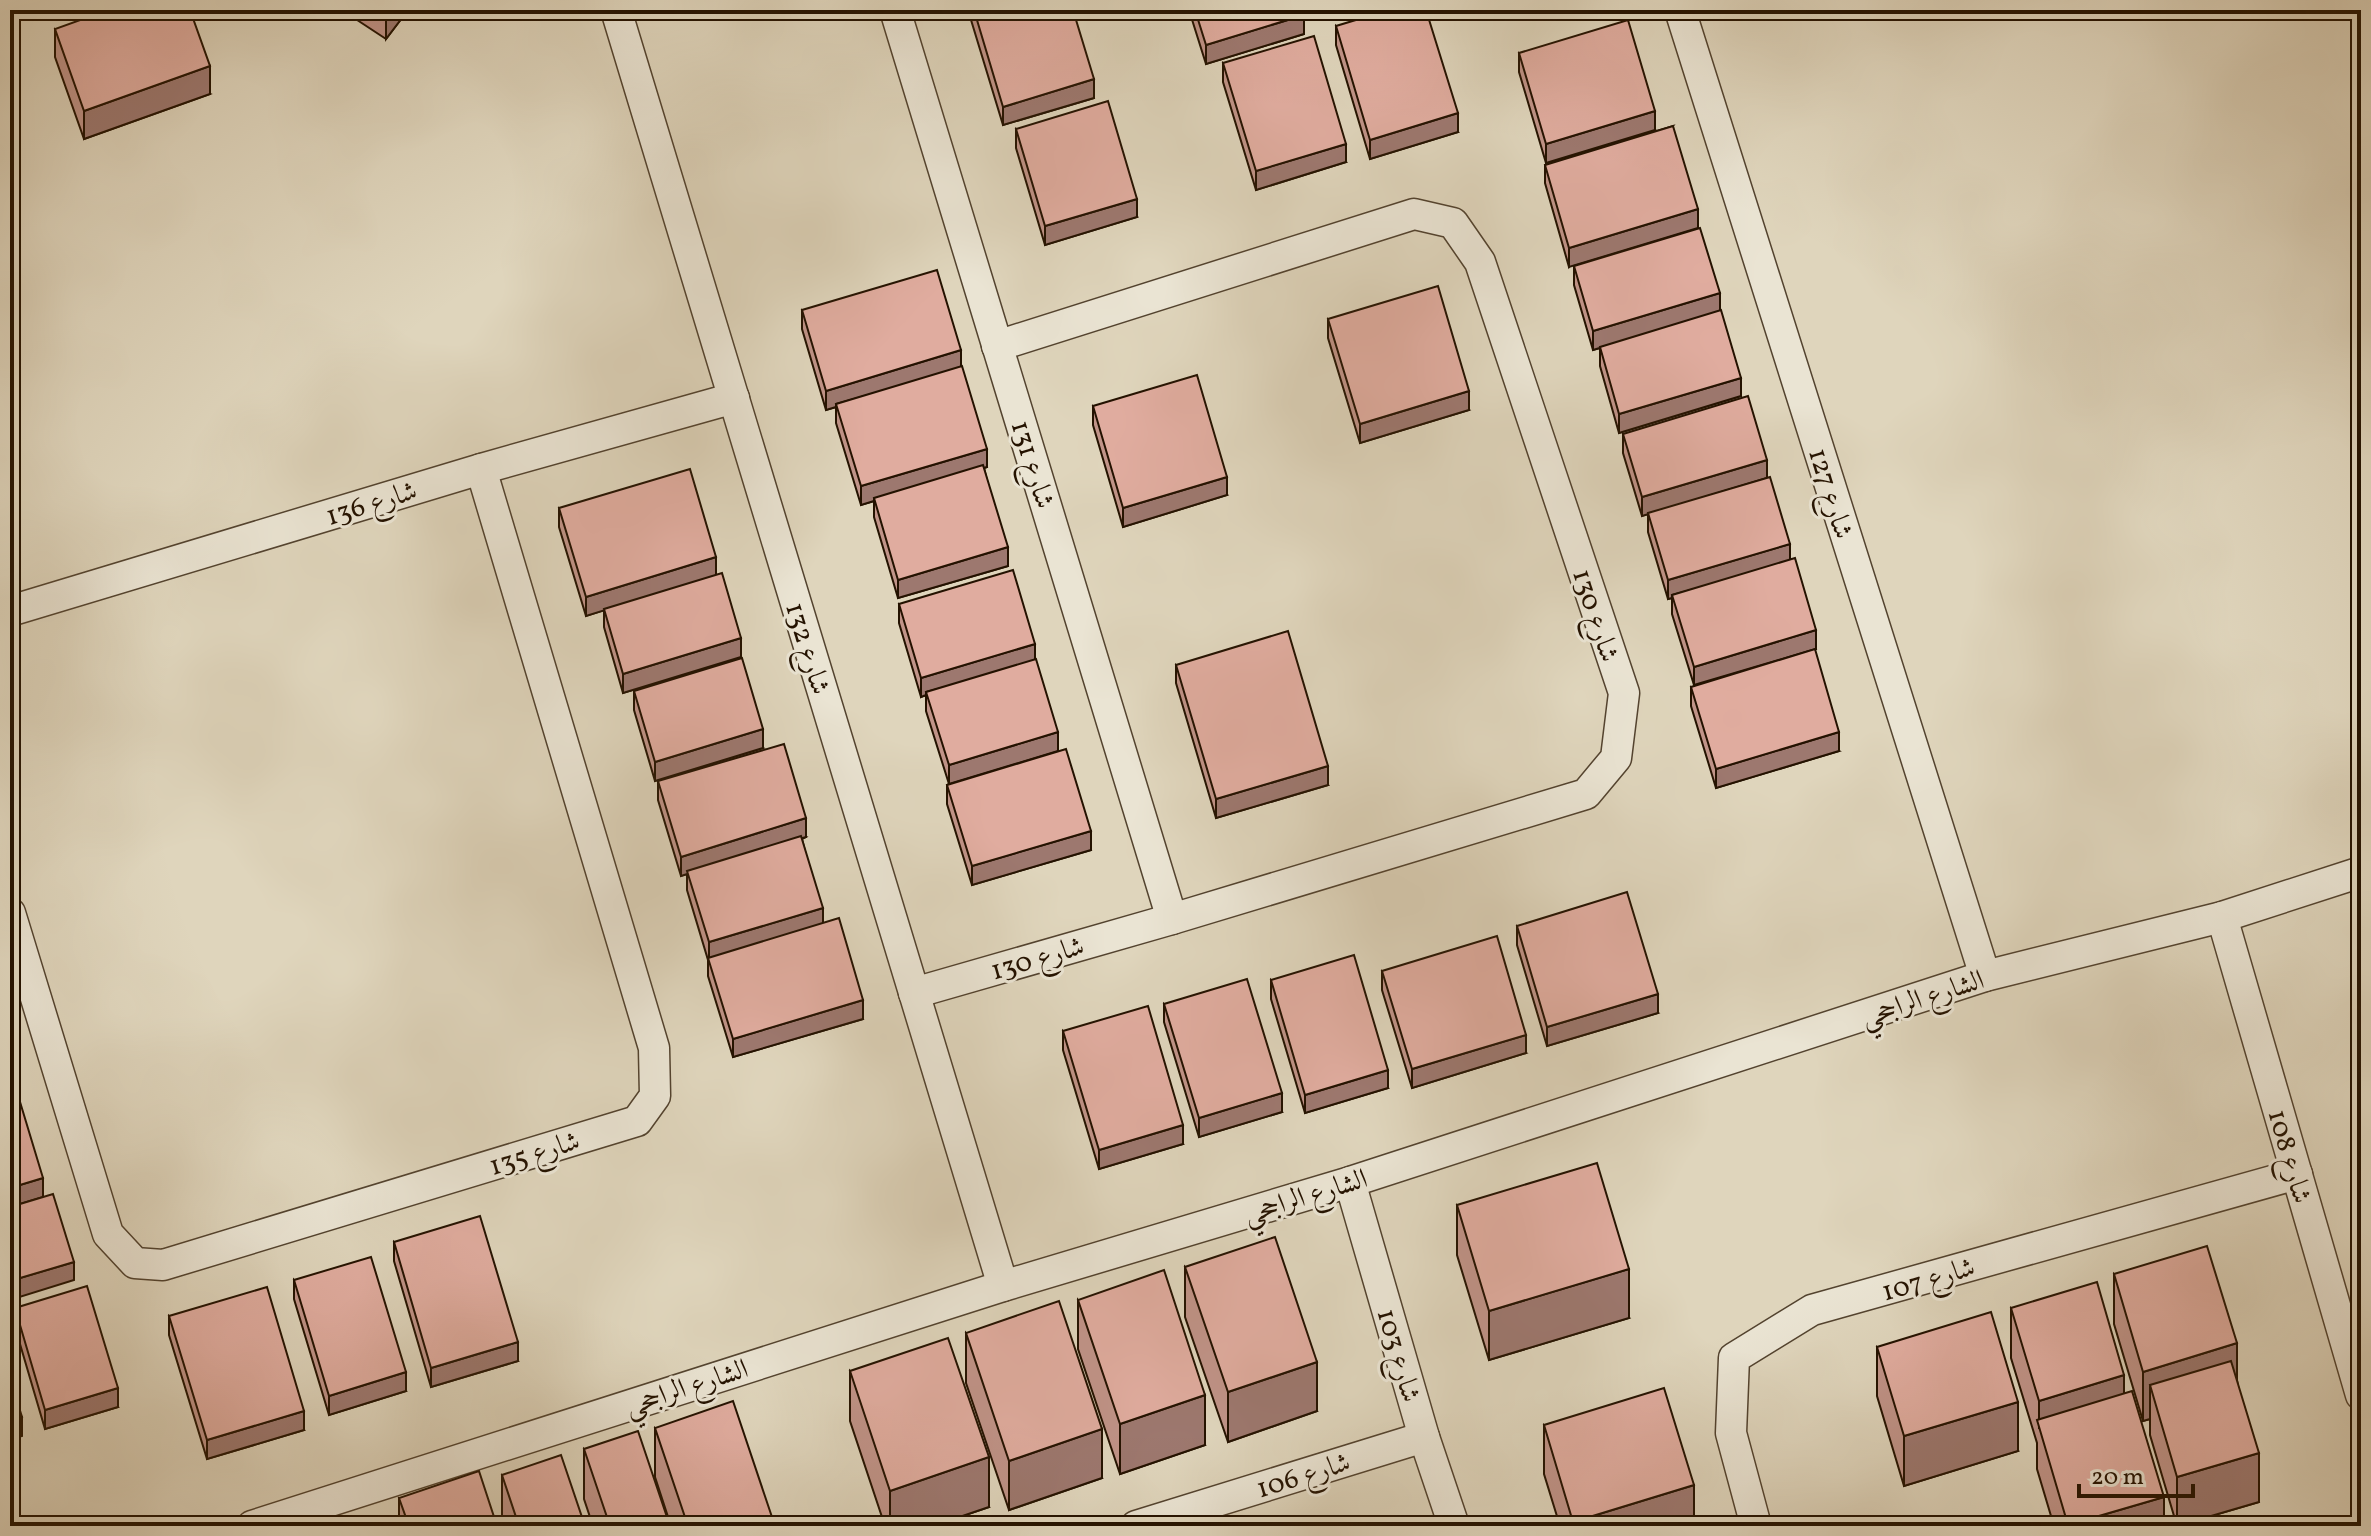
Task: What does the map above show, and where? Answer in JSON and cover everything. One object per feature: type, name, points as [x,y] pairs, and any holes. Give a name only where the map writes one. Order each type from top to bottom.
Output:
[{"type":"street","name":"شارع 132","points":[[616,10],[1003,1286]]},
{"type":"street","name":"شارع 131","points":[[895,10],[1172,919]]},
{"type":"street","name":"شارع 127","points":[[1680,10],[1985,976]]},
{"type":"street","name":"شارع 130","points":[[914,993],[1586,794],[1616,758],[1624,693],[1480,262],[1453,223],[1414,214],[997,346]]},
{"type":"street","name":"شارع 136","points":[[10,611],[481,469],[734,398]]},
{"type":"street","name":"شارع 135","points":[[10,913],[108,1234],[135,1263],[163,1265],[637,1121],[655,1096],[654,1048],[481,469]]},
{"type":"street","name":"الشارع الراجحي","points":[[252,1526],[308,1517],[1003,1286],[1350,1182],[1985,976],[2222,917],[2361,872]]},
{"type":"street","name":"شارع 108","points":[[2222,917],[2361,1395]]},
{"type":"street","name":"شارع 107","points":[[1756,1526],[1731,1433],[1734,1358],[1812,1310],[2297,1174]]},
{"type":"street","name":"شارع 103","points":[[1350,1182],[1424,1437],[1454,1526]]},
{"type":"street","name":"شارع 106","points":[[1136,1526],[1424,1437]]},
{"type":"building","points":[[108,10],[190,10],[210,66],[84,111],[55,29]]},
{"type":"building","points":[[974,10],[1073,10],[1094,79],[1003,107]]},
{"type":"building","points":[[1195,10],[1302,10],[1304,15],[1206,45]]},
{"type":"building","points":[[1389,10],[1426,10],[1458,113],[1370,140],[1336,26]]},
{"type":"building","points":[[1628,20],[1655,111],[1546,144],[1519,53]]},
{"type":"building","points":[[1314,36],[1346,144],[1256,171],[1223,63]]},
{"type":"building","points":[[1108,101],[1137,199],[1045,226],[1016,129]]},
{"type":"building","points":[[1673,126],[1698,209],[1569,248],[1545,165]]},
{"type":"building","points":[[1700,228],[1720,293],[1593,331],[1574,266]]},
{"type":"building","points":[[937,270],[961,350],[826,391],[802,310]]},
{"type":"building","points":[[1438,286],[1469,391],[1360,424],[1328,319]]},
{"type":"building","points":[[1721,310],[1741,378],[1619,414],[1600,347]]},
{"type":"building","points":[[962,366],[987,449],[861,486],[836,404]]},
{"type":"building","points":[[1197,375],[1227,477],[1123,508],[1093,406]]},
{"type":"building","points":[[1748,396],[1767,460],[1642,497],[1623,434]]},
{"type":"building","points":[[983,465],[1008,547],[898,580],[874,498]]},
{"type":"building","points":[[690,469],[716,557],[586,597],[559,508]]},
{"type":"building","points":[[1770,477],[1790,544],[1668,580],[1648,513]]},
{"type":"building","points":[[1795,558],[1816,630],[1694,667],[1672,595]]},
{"type":"building","points":[[1013,570],[1035,644],[921,678],[899,604]]},
{"type":"building","points":[[722,573],[741,638],[623,674],[604,609]]},
{"type":"building","points":[[1288,631],[1328,766],[1216,799],[1176,665]]},
{"type":"building","points":[[1815,649],[1839,732],[1716,769],[1691,687]]},
{"type":"building","points":[[742,658],[763,729],[655,762],[634,691]]},
{"type":"building","points":[[1036,659],[1058,732],[949,765],[926,692]]},
{"type":"building","points":[[784,744],[806,818],[681,857],[658,781]]},
{"type":"building","points":[[1066,749],[1091,831],[972,866],[947,785]]},
{"type":"building","points":[[801,836],[823,908],[709,942],[687,871]]},
{"type":"building","points":[[1627,892],[1658,994],[1547,1027],[1517,926]]},
{"type":"building","points":[[839,918],[863,1000],[733,1039],[708,958]]},
{"type":"building","points":[[1497,936],[1526,1035],[1412,1069],[1382,971]]},
{"type":"building","points":[[1354,955],[1388,1070],[1305,1095],[1271,980]]},
{"type":"building","points":[[1247,979],[1282,1093],[1199,1118],[1164,1004]]},
{"type":"building","points":[[1148,1006],[1183,1125],[1099,1150],[1063,1031]]},
{"type":"building","points":[[14,1082],[43,1178],[10,1188],[10,1083]]},
{"type":"building","points":[[1597,1163],[1629,1269],[1489,1311],[1457,1205]]},
{"type":"building","points":[[53,1194],[74,1262],[10,1281],[10,1207]]},
{"type":"building","points":[[480,1216],[518,1342],[431,1368],[394,1242]]},
{"type":"building","points":[[1275,1237],[1317,1362],[1228,1392],[1185,1267]]},
{"type":"building","points":[[2207,1246],[2237,1343],[2143,1372],[2114,1274]]},
{"type":"building","points":[[371,1257],[406,1372],[329,1396],[294,1280]]},
{"type":"building","points":[[1164,1270],[1205,1395],[1120,1424],[1078,1300]]},
{"type":"building","points":[[2097,1282],[2124,1375],[2039,1401],[2011,1308]]},
{"type":"building","points":[[87,1286],[118,1388],[45,1410],[15,1308]]},
{"type":"building","points":[[267,1287],[304,1411],[207,1440],[169,1316]]},
{"type":"building","points":[[1059,1301],[1102,1429],[1009,1461],[966,1333]]},
{"type":"building","points":[[1991,1312],[2018,1402],[1904,1436],[1877,1347]]},
{"type":"building","points":[[948,1338],[989,1457],[890,1491],[850,1371]]},
{"type":"building","points":[[2231,1361],[2259,1453],[2177,1477],[2150,1385]]},
{"type":"building","points":[[10,1378],[22,1417],[10,1420]]},
{"type":"building","points":[[1664,1388],[1694,1485],[1573,1522],[1544,1425]]},
{"type":"building","points":[[2132,1391],[2164,1497],[2068,1525],[2037,1420]]},
{"type":"building","points":[[733,1401],[774,1523],[765,1526],[688,1526],[655,1428]]},
{"type":"building","points":[[638,1431],[670,1526],[610,1526],[584,1449]]},
{"type":"building","points":[[561,1455],[585,1526],[519,1526],[502,1475]]},
{"type":"building","points":[[479,1471],[497,1526],[409,1526],[399,1498]]}]
